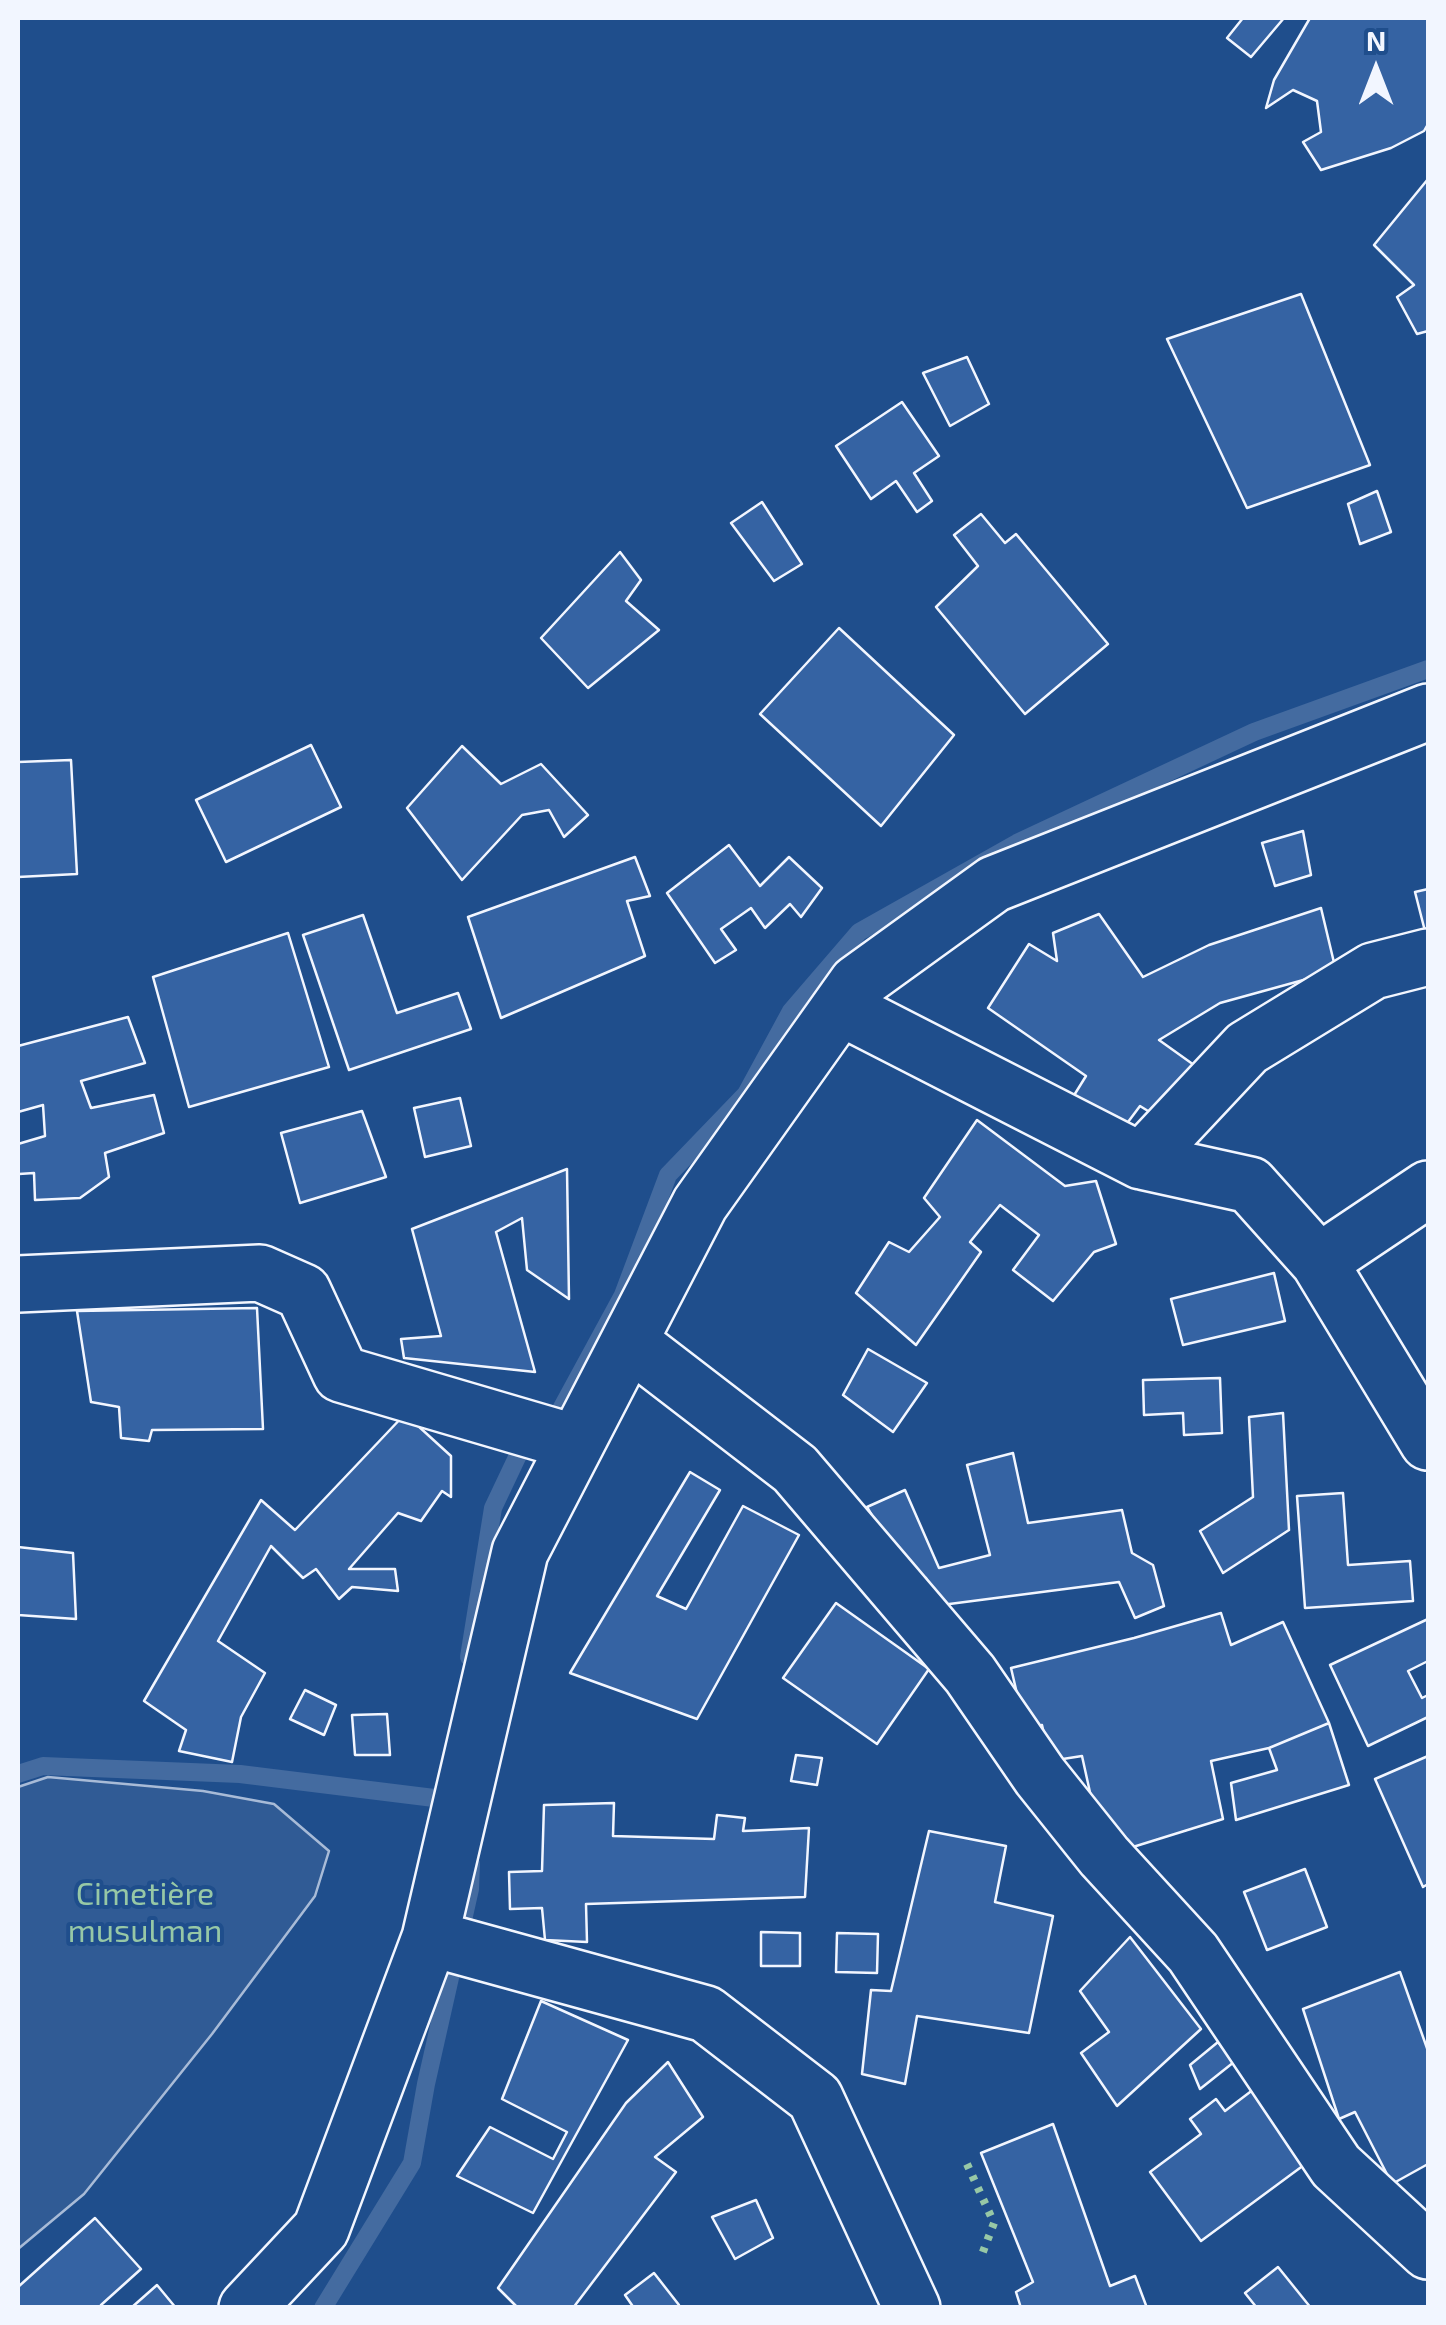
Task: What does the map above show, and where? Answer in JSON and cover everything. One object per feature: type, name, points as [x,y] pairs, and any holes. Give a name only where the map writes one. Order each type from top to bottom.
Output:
[{"type":"street","points":[[248,2308],[322,2229],[430,1938],[520,1552],[700,1204],[857,983],[994,884],[1428,712]]},
{"type":"street","points":[[1141,1161],[1247,1048],[1373,971],[1428,957]]},
{"type":"street","points":[[840,1006],[1141,1161],[1250,1186],[1318,1262],[1428,1442]]},
{"type":"street","points":[[1318,1262],[1428,1189]]},
{"type":"street","points":[[18,1284],[260,1273],[303,1292],[341,1374],[576,1443]]},
{"type":"street","points":[[630,1342],[795,1469],[970,1674],[1040,1776],[1104,1856],[1193,1953],[1336,2166],[1428,2251]]},
{"type":"street","points":[[430,1938],[706,2014],[722,2026],[815,2098],[912,2308]]},
{"type":"green space","name":"Cimetière musulman","points":[[48,1777],[203,1791],[274,1804],[329,1851],[315,1896],[212,2034],[84,2194],[18,2249],[18,1787]]},
{"type":"building","points":[[1243,18],[1284,18],[1251,57],[1227,38]]},
{"type":"building","points":[[1310,18],[1428,18],[1428,124],[1424,131],[1391,148],[1321,170],[1303,142],[1321,132],[1317,101],[1293,90],[1266,108],[1274,80]]},
{"type":"building","points":[[1428,179],[1428,331],[1417,334],[1397,297],[1414,285],[1374,245]]},
{"type":"building","points":[[1301,294],[1370,465],[1247,508],[1167,339]]},
{"type":"building","points":[[967,357],[989,404],[950,426],[923,373]]},
{"type":"building","points":[[902,402],[939,456],[914,473],[932,501],[917,512],[896,481],[871,499],[836,446]]},
{"type":"building","points":[[1377,491],[1391,532],[1360,544],[1348,504]]},
{"type":"building","points":[[762,502],[802,564],[774,581],[731,523]]},
{"type":"building","points":[[981,514],[1005,543],[1016,534],[1108,644],[1025,714],[936,607],[978,566],[954,535]]},
{"type":"building","points":[[620,552],[641,580],[626,601],[659,630],[588,688],[541,638]]},
{"type":"building","points":[[839,628],[954,735],[881,826],[760,714]]},
{"type":"building","points":[[311,745],[341,807],[226,862],[196,800]]},
{"type":"building","points":[[462,746],[501,784],[541,764],[588,815],[564,837],[549,810],[522,815],[462,880],[407,808]]},
{"type":"building","points":[[71,760],[77,874],[18,877],[18,762]]},
{"type":"building","points":[[1303,831],[1311,875],[1275,886],[1262,843]]},
{"type":"building","points":[[729,845],[760,886],[789,857],[822,888],[801,917],[790,904],[765,928],[751,908],[721,929],[736,950],[715,963],[667,893]]},
{"type":"building","points":[[635,857],[650,896],[627,901],[645,956],[501,1018],[468,917]]},
{"type":"building","points":[[1428,889],[1428,939],[1427,939],[1415,892]]},
{"type":"building","points":[[1321,908],[1336,971],[1220,1003],[1159,1040],[1201,1070],[1164,1121],[1140,1106],[1119,1134],[1068,1105],[1086,1076],[988,1008],[1029,944],[1057,961],[1053,933],[1099,914],[1143,977],[1209,945]]},
{"type":"building","points":[[363,915],[397,1013],[458,993],[471,1029],[349,1070],[303,935]]},
{"type":"building","points":[[288,933],[329,1067],[189,1107],[153,977]]},
{"type":"building","points":[[128,1017],[145,1063],[81,1081],[91,1108],[154,1095],[164,1133],[105,1153],[109,1177],[80,1198],[35,1200],[34,1173],[19,1174],[18,1144],[45,1136],[43,1105],[18,1112],[18,1046]]},
{"type":"building","points":[[460,1098],[471,1146],[425,1157],[414,1108]]},
{"type":"building","points":[[362,1111],[386,1177],[300,1203],[281,1133]]},
{"type":"building","points":[[977,1120],[1065,1186],[1096,1181],[1116,1244],[1094,1252],[1053,1301],[1013,1270],[1039,1235],[1000,1205],[970,1242],[981,1252],[916,1345],[856,1293],[889,1242],[909,1252],[940,1217],[924,1198]]},
{"type":"building","points":[[567,1169],[569,1299],[527,1270],[522,1218],[496,1232],[535,1372],[404,1358],[401,1339],[441,1336],[412,1229]]},
{"type":"building","points":[[1274,1273],[1285,1321],[1183,1345],[1171,1299]]},
{"type":"building","points":[[257,1308],[263,1429],[152,1430],[149,1441],[121,1438],[119,1407],[91,1402],[77,1311]]},
{"type":"building","points":[[868,1349],[927,1383],[893,1432],[843,1395]]},
{"type":"building","points":[[1220,1378],[1222,1433],[1184,1435],[1183,1413],[1144,1415],[1143,1380]]},
{"type":"building","points":[[1283,1413],[1289,1530],[1223,1573],[1200,1531],[1253,1497],[1249,1417]]},
{"type":"building","points":[[405,1414],[451,1456],[451,1497],[442,1491],[421,1521],[398,1513],[349,1569],[395,1569],[398,1591],[352,1587],[339,1599],[316,1569],[303,1578],[271,1546],[218,1641],[265,1673],[241,1717],[232,1762],[179,1751],[186,1730],[144,1701],[261,1500],[295,1530]]},
{"type":"building","points":[[1013,1453],[1028,1523],[1122,1510],[1132,1553],[1153,1565],[1164,1606],[1135,1618],[1119,1582],[934,1606],[926,1578],[910,1580],[867,1507],[905,1490],[939,1568],[990,1555],[967,1465]]},
{"type":"building","points":[[690,1472],[720,1490],[657,1596],[686,1609],[743,1506],[799,1535],[697,1719],[570,1673]]},
{"type":"building","points":[[1343,1493],[1348,1565],[1410,1561],[1413,1601],[1305,1608],[1297,1496]]},
{"type":"building","points":[[18,1547],[73,1553],[76,1619],[18,1615]]},
{"type":"building","points":[[836,1603],[929,1669],[877,1744],[783,1678]]},
{"type":"building","points":[[1221,1613],[1231,1645],[1283,1622],[1329,1723],[1269,1748],[1211,1761],[1223,1819],[1104,1856],[1082,1756],[1050,1761],[1042,1725],[1025,1728],[1011,1668]]},
{"type":"building","points":[[1428,1619],[1428,1661],[1408,1671],[1422,1698],[1428,1695],[1428,1717],[1368,1746],[1330,1665]]},
{"type":"building","points":[[305,1690],[336,1705],[324,1735],[290,1719]]},
{"type":"building","points":[[387,1714],[390,1755],[355,1755],[352,1715]]},
{"type":"building","points":[[1329,1723],[1349,1785],[1236,1820],[1231,1783],[1277,1770],[1269,1748]]},
{"type":"building","points":[[796,1755],[822,1758],[817,1785],[791,1781]]},
{"type":"building","points":[[1428,1756],[1428,1884],[1423,1887],[1375,1779]]},
{"type":"building","points":[[614,1803],[613,1836],[714,1839],[717,1815],[745,1818],[743,1831],[809,1828],[805,1897],[586,1904],[587,1942],[545,1940],[542,1908],[510,1909],[509,1872],[542,1871],[544,1805]]},
{"type":"building","points":[[929,1831],[1006,1846],[995,1902],[1053,1916],[1029,2033],[917,2016],[905,2084],[862,2074],[871,1990],[891,1991]]},
{"type":"building","points":[[1305,1869],[1327,1927],[1267,1950],[1244,1892]]},
{"type":"building","points":[[761,1932],[800,1933],[800,1966],[761,1966]]},
{"type":"building","points":[[837,1933],[878,1934],[877,1973],[836,1972]]},
{"type":"building","points":[[1130,1937],[1201,2029],[1117,2106],[1081,2053],[1109,2032],[1080,1991]]},
{"type":"building","points":[[1400,1972],[1428,2051],[1428,2164],[1392,2184],[1355,2112],[1339,2119],[1303,2009]]},
{"type":"building","points":[[541,2001],[628,2040],[533,2213],[457,2176],[490,2127],[553,2159],[567,2132],[502,2099]]},
{"type":"building","points":[[1218,2042],[1234,2062],[1200,2089],[1190,2065]]},
{"type":"building","points":[[668,2062],[703,2117],[655,2157],[676,2172],[573,2308],[518,2308],[498,2288],[626,2103]]},
{"type":"building","points":[[1254,2089],[1308,2162],[1201,2241],[1150,2172],[1201,2134],[1190,2119],[1216,2099],[1225,2111]]},
{"type":"building","points":[[1053,2124],[1110,2286],[1135,2276],[1147,2308],[1021,2308],[1016,2292],[1033,2282],[981,2153]]},
{"type":"building","points":[[756,2200],[773,2238],[735,2259],[712,2217]]},
{"type":"building","points":[[95,2218],[141,2269],[101,2305],[104,2308],[18,2308],[18,2287]]},
{"type":"building","points":[[1278,2267],[1311,2308],[1257,2308],[1245,2293]]},
{"type":"building","points":[[654,2273],[679,2305],[675,2308],[634,2308],[625,2295]]},
{"type":"building","points":[[157,2285],[176,2308],[131,2308]]},
{"type":"waterway","points":[[469,1657],[493,1508],[520,1451],[560,1411],[623,1295],[668,1175],[746,1094],[791,1011],[859,932],[1017,843],[1254,732],[1428,669]]},
{"type":"waterway","points":[[18,1774],[43,1766],[240,1774],[434,1798],[452,1792]]},
{"type":"waterway","points":[[323,2308],[412,2163],[470,1889],[471,1864]]},
{"type":"hedge","points":[[967,2164],[994,2223],[981,2257]]}]
